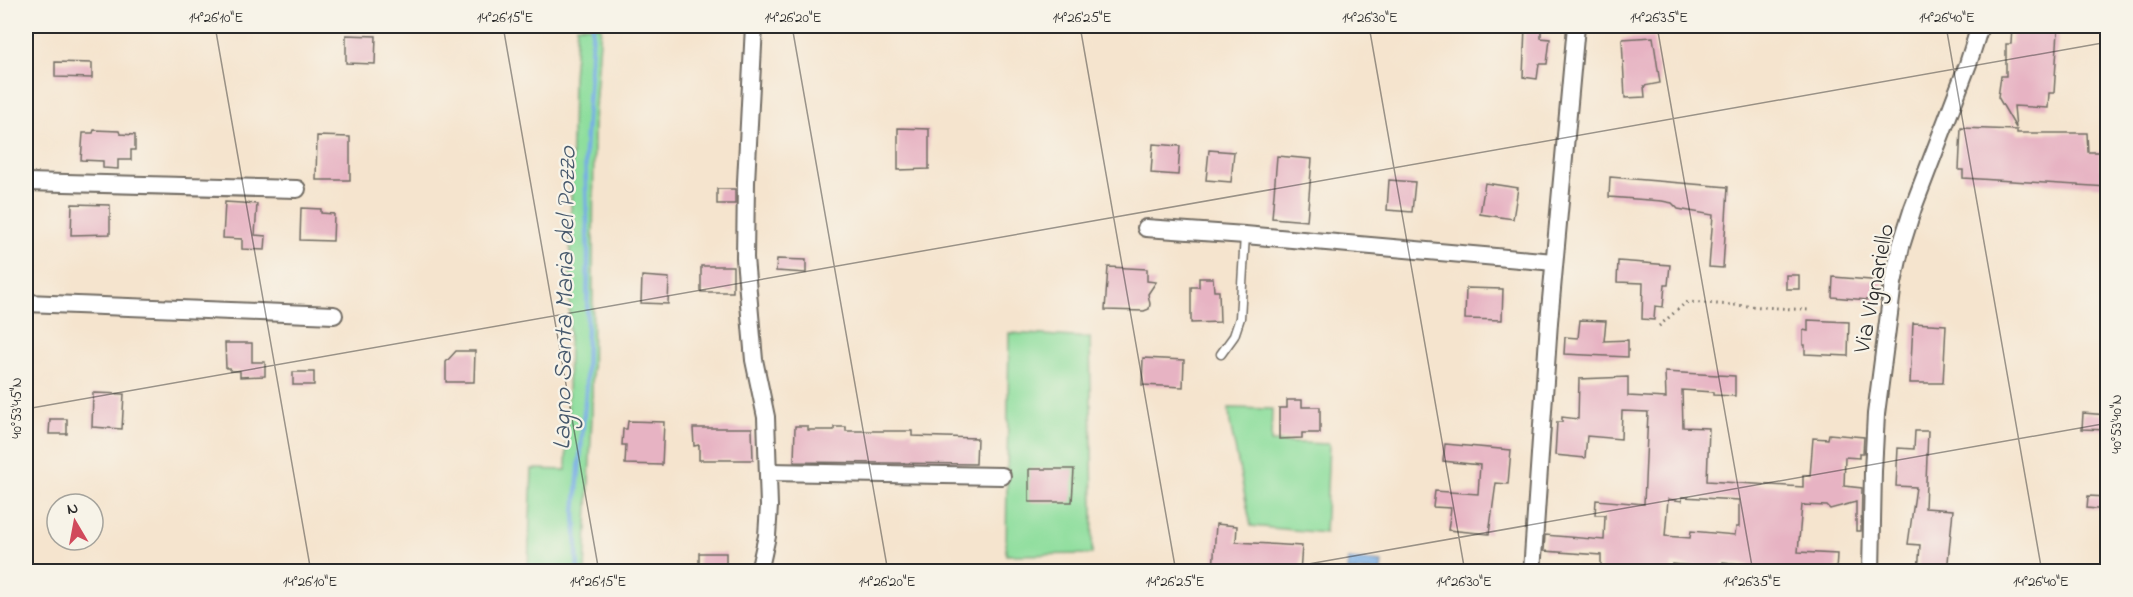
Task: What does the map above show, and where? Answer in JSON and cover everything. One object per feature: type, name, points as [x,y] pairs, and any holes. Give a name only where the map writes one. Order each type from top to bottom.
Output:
[{"type":"street","points":[[754,26],[746,182],[745,258],[754,360],[766,417],[769,506],[767,536],[759,572]]},
{"type":"street","points":[[1532,572],[1554,262],[1576,26]]},
{"type":"street","name":"Via Vignariello","points":[[1871,572],[1876,414],[1893,283],[1901,246],[1913,208],[1968,64],[1980,26]]},
{"type":"street","points":[[26,182],[297,189]]},
{"type":"street","points":[[1146,228],[1554,262]]},
{"type":"street","points":[[26,303],[334,315]]},
{"type":"street","points":[[768,472],[1002,476]]},
{"type":"lane","points":[[1221,354],[1234,336],[1240,318],[1245,235]]},
{"type":"path","points":[[1659,326],[1688,302],[1808,310]]},
{"type":"green space","points":[[577,26],[601,26],[594,122],[592,415],[585,571],[528,571],[532,469],[566,470],[573,77]]},
{"type":"green space","points":[[1009,333],[1090,338],[1092,554],[1006,555]]},
{"type":"green space","points":[[1229,408],[1272,409],[1271,442],[1329,444],[1325,533],[1251,526]]},
{"type":"water","points":[[1348,559],[1382,562],[1381,571],[1347,571]]},
{"type":"building","points":[[1525,26],[1541,26],[1541,38],[1550,39],[1547,64],[1539,64],[1537,79],[1523,77]]},
{"type":"building","points":[[2012,26],[2029,27],[2029,30],[2058,31],[2054,93],[2049,93],[2048,108],[2014,106],[2016,128],[1998,97],[2001,76],[2006,76],[2006,44],[2011,44]]},
{"type":"building","points":[[346,35],[376,36],[375,64],[346,63]]},
{"type":"building","points":[[1653,37],[1660,83],[1644,86],[1645,97],[1625,98],[1622,39]]},
{"type":"building","points":[[55,62],[92,63],[92,78],[55,77]]},
{"type":"building","points":[[898,128],[929,129],[929,169],[898,170]]},
{"type":"building","points":[[1961,128],[2017,130],[2017,133],[2087,133],[2088,152],[2100,152],[2100,169],[2108,169],[2108,187],[1963,178],[1963,170],[1959,170]]},
{"type":"building","points":[[94,130],[119,131],[120,134],[135,135],[135,150],[131,150],[131,160],[118,160],[118,169],[103,168],[103,161],[81,160],[83,133],[93,133]]},
{"type":"building","points":[[317,136],[350,137],[350,180],[316,180]]},
{"type":"building","points":[[1153,144],[1180,146],[1178,175],[1151,173]]},
{"type":"building","points":[[1209,150],[1234,152],[1231,182],[1206,180]]},
{"type":"building","points":[[1277,156],[1312,159],[1307,221],[1272,218]]},
{"type":"building","points":[[1610,177],[1728,187],[1723,268],[1709,267],[1713,215],[1678,209],[1672,203],[1662,201],[1609,197]]},
{"type":"building","points":[[1389,180],[1415,182],[1412,212],[1387,210]]},
{"type":"building","points":[[1485,183],[1518,188],[1513,219],[1480,214]]},
{"type":"building","points":[[717,189],[735,189],[735,204],[717,204]]},
{"type":"building","points":[[225,202],[257,204],[255,235],[266,236],[265,250],[242,249],[242,239],[223,238]]},
{"type":"building","points":[[72,204],[110,205],[110,234],[71,235]]},
{"type":"building","points":[[301,208],[321,209],[321,213],[334,214],[333,241],[300,240]]},
{"type":"building","points":[[777,259],[806,260],[806,273],[776,271]]},
{"type":"building","points":[[1618,261],[1670,265],[1663,307],[1655,306],[1654,320],[1642,319],[1643,283],[1617,282]]},
{"type":"building","points":[[701,266],[733,266],[733,292],[701,292]]},
{"type":"building","points":[[1108,267],[1147,269],[1147,281],[1156,282],[1148,294],[1149,309],[1144,311],[1105,310]]},
{"type":"building","points":[[1786,275],[1799,275],[1799,289],[1786,289]]},
{"type":"building","points":[[642,276],[669,278],[668,304],[641,303]]},
{"type":"building","points":[[1833,277],[1883,281],[1880,301],[1832,297]]},
{"type":"building","points":[[1199,278],[1213,278],[1214,291],[1219,291],[1220,322],[1191,323],[1191,287],[1199,287]]},
{"type":"building","points":[[1466,288],[1503,289],[1502,320],[1465,319]]},
{"type":"building","points":[[1580,320],[1606,321],[1604,341],[1628,340],[1628,357],[1564,354],[1565,337],[1578,338]]},
{"type":"building","points":[[1808,320],[1849,322],[1848,356],[1805,354],[1803,330],[1808,331]]},
{"type":"building","points":[[1913,323],[1946,325],[1943,383],[1910,383]]},
{"type":"building","points":[[225,343],[252,343],[252,362],[265,362],[265,376],[240,377],[240,371],[230,371],[230,368],[226,368]]},
{"type":"building","points":[[456,351],[475,351],[474,382],[446,382],[446,362]]},
{"type":"building","points":[[1143,358],[1184,360],[1183,387],[1142,385]]},
{"type":"building","points":[[293,372],[314,372],[314,385],[293,385]]},
{"type":"building","points":[[1665,372],[1735,376],[1735,396],[1682,390],[1683,427],[1709,428],[1707,481],[1803,487],[1803,475],[1810,476],[1813,438],[1828,439],[1829,434],[1864,437],[1863,453],[1859,453],[1859,458],[1845,457],[1844,486],[1862,488],[1861,531],[1856,531],[1856,502],[1830,509],[1827,506],[1802,505],[1798,552],[1837,554],[1836,572],[1748,572],[1749,565],[1723,562],[1722,572],[1702,572],[1703,567],[1672,564],[1671,572],[1601,571],[1601,555],[1544,551],[1545,535],[1604,540],[1605,515],[1595,515],[1596,500],[1644,504],[1648,412],[1622,411],[1621,439],[1587,436],[1585,458],[1555,455],[1557,422],[1562,422],[1562,417],[1578,419],[1579,379],[1628,377],[1628,396],[1666,398]],"holes":[[[1682,497],[1739,500],[1739,527],[1736,527],[1735,535],[1691,531],[1690,538],[1665,536],[1668,499],[1682,501]]]},
{"type":"building","points":[[93,393],[124,394],[122,429],[92,427]]},
{"type":"building","points":[[1287,400],[1302,400],[1302,407],[1320,407],[1320,433],[1302,433],[1302,438],[1279,439],[1279,408],[1287,408]]},
{"type":"building","points":[[2083,413],[2108,415],[2108,430],[2082,429]]},
{"type":"building","points":[[50,419],[67,419],[67,434],[49,434]]},
{"type":"building","points":[[628,421],[664,422],[662,465],[625,464],[626,445],[622,445],[623,429],[627,429]]},
{"type":"building","points":[[795,426],[808,426],[808,430],[834,430],[834,427],[846,427],[846,431],[912,431],[912,436],[977,438],[976,464],[794,462]]},
{"type":"building","points":[[693,428],[752,428],[753,460],[699,460],[699,445],[694,446]]},
{"type":"building","points":[[1915,431],[1928,431],[1925,508],[1953,510],[1947,572],[1918,572],[1920,545],[1908,544],[1916,487],[1896,486],[1898,448],[1914,449]]},
{"type":"building","points":[[1445,444],[1511,450],[1508,484],[1496,483],[1489,534],[1448,530],[1451,508],[1433,507],[1435,491],[1478,494],[1480,465],[1443,461]]},
{"type":"building","points":[[1029,469],[1074,469],[1072,502],[1029,502]]},
{"type":"building","points":[[2088,496],[2107,497],[2106,510],[2087,508]]},
{"type":"building","points":[[1216,524],[1237,526],[1236,542],[1302,546],[1300,572],[1213,571]]},
{"type":"building","points":[[699,553],[726,553],[726,572],[699,572]]},
{"type":"waterway","name":"Lagno Santa Maria del Pozzo","points":[[578,572],[575,513],[586,391],[588,256],[585,151],[593,26]]}]
